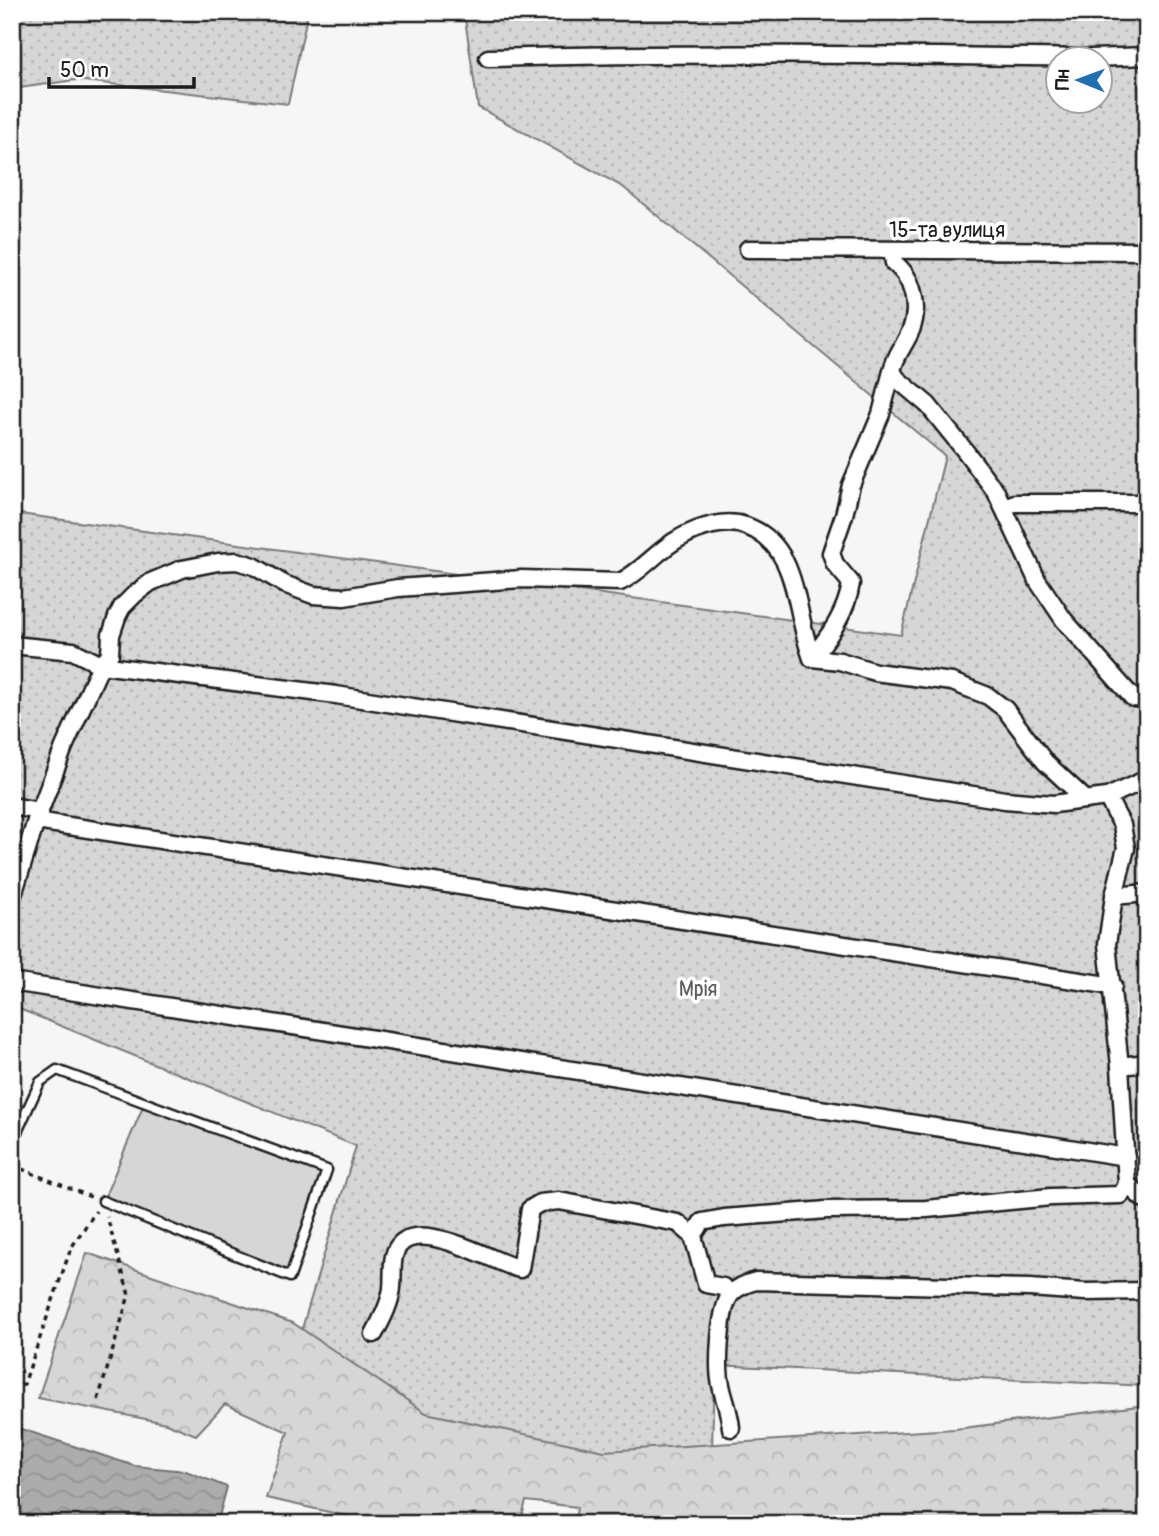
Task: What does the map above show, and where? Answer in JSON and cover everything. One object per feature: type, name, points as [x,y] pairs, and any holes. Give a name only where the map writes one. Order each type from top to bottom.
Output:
[{"type":"street","points":[[488,58],[690,54],[1092,58],[1147,56]]},
{"type":"street","name":"15-та вулиця","points":[[748,249],[1147,251]]},
{"type":"street","points":[[812,658],[835,628],[849,595],[851,583],[835,564],[831,554],[851,485],[881,414],[894,359],[912,329],[915,309],[912,286],[904,270],[894,263],[892,251]]},
{"type":"street","points":[[892,371],[946,425],[996,492],[1037,580],[1065,620],[1140,699]]},
{"type":"street","points":[[1003,507],[1015,503],[1147,503]]},
{"type":"street","points":[[12,898],[37,816],[64,747],[101,665],[110,654],[111,635],[122,607],[151,582],[182,569],[237,561],[254,566],[268,576],[300,591],[313,595],[344,597],[398,588],[522,579],[620,582],[634,575],[659,550],[679,538],[698,529],[735,522],[771,539],[784,557],[800,604],[803,635],[812,658]]},
{"type":"street","points":[[12,645],[73,651],[101,665],[336,695],[1005,800],[1054,804],[1107,797],[1147,779]]},
{"type":"street","points":[[812,658],[840,661],[875,672],[952,682],[988,696],[1006,709],[1045,762],[1086,800]]},
{"type":"street","points":[[693,1236],[702,1222],[724,1218],[827,1210],[926,1209],[1051,1197],[1121,1195],[1127,1184],[1126,1157],[1113,986],[1107,943],[1114,895],[1126,848],[1122,825],[1107,797]]},
{"type":"street","points":[[12,806],[37,816],[1113,986]]},
{"type":"street","points":[[1114,895],[1147,893]]},
{"type":"street","points":[[12,982],[1126,1157]]},
{"type":"street","points":[[1120,1066],[1147,1063]]},
{"type":"street","points":[[1127,1184],[1147,1200]]},
{"type":"street","points":[[374,1334],[392,1292],[395,1253],[405,1242],[421,1235],[438,1237],[520,1269],[530,1209],[540,1203],[559,1201],[678,1223],[693,1236],[706,1284],[723,1287],[731,1294]]},
{"type":"street","points":[[731,1428],[720,1382],[721,1328],[724,1307],[731,1294],[748,1283],[756,1281],[1030,1288],[1085,1292],[1147,1291]]},
{"type":"lane","points":[[12,1143],[40,1082],[57,1070],[327,1170],[290,1277],[103,1201]]},
{"type":"path","points":[[12,1165],[103,1201]]},
{"type":"path","points":[[12,1390],[24,1384],[71,1248],[103,1201]]},
{"type":"path","points":[[98,1400],[129,1295],[103,1201]]},
{"type":"green space","points":[[12,12],[308,12],[288,104],[75,80],[12,89]]},
{"type":"green space","name":"Мрія","points":[[464,12],[1147,12],[1147,1386],[714,1365],[711,1496],[466,1473],[296,1349],[356,1146],[12,1006],[12,513],[901,635],[945,456],[623,187],[478,107]]},
{"type":"green space","points":[[145,1102],[327,1170],[290,1277],[103,1201]]},
{"type":"green space","points":[[87,1253],[293,1323],[426,1413],[604,1451],[955,1429],[1147,1405],[1147,1524],[575,1524],[577,1507],[526,1501],[520,1524],[383,1524],[266,1498],[288,1432],[225,1404],[196,1435],[166,1423],[38,1398]]},
{"type":"water","points":[[12,1426],[135,1466],[186,1471],[227,1487],[217,1524],[12,1524]]}]
